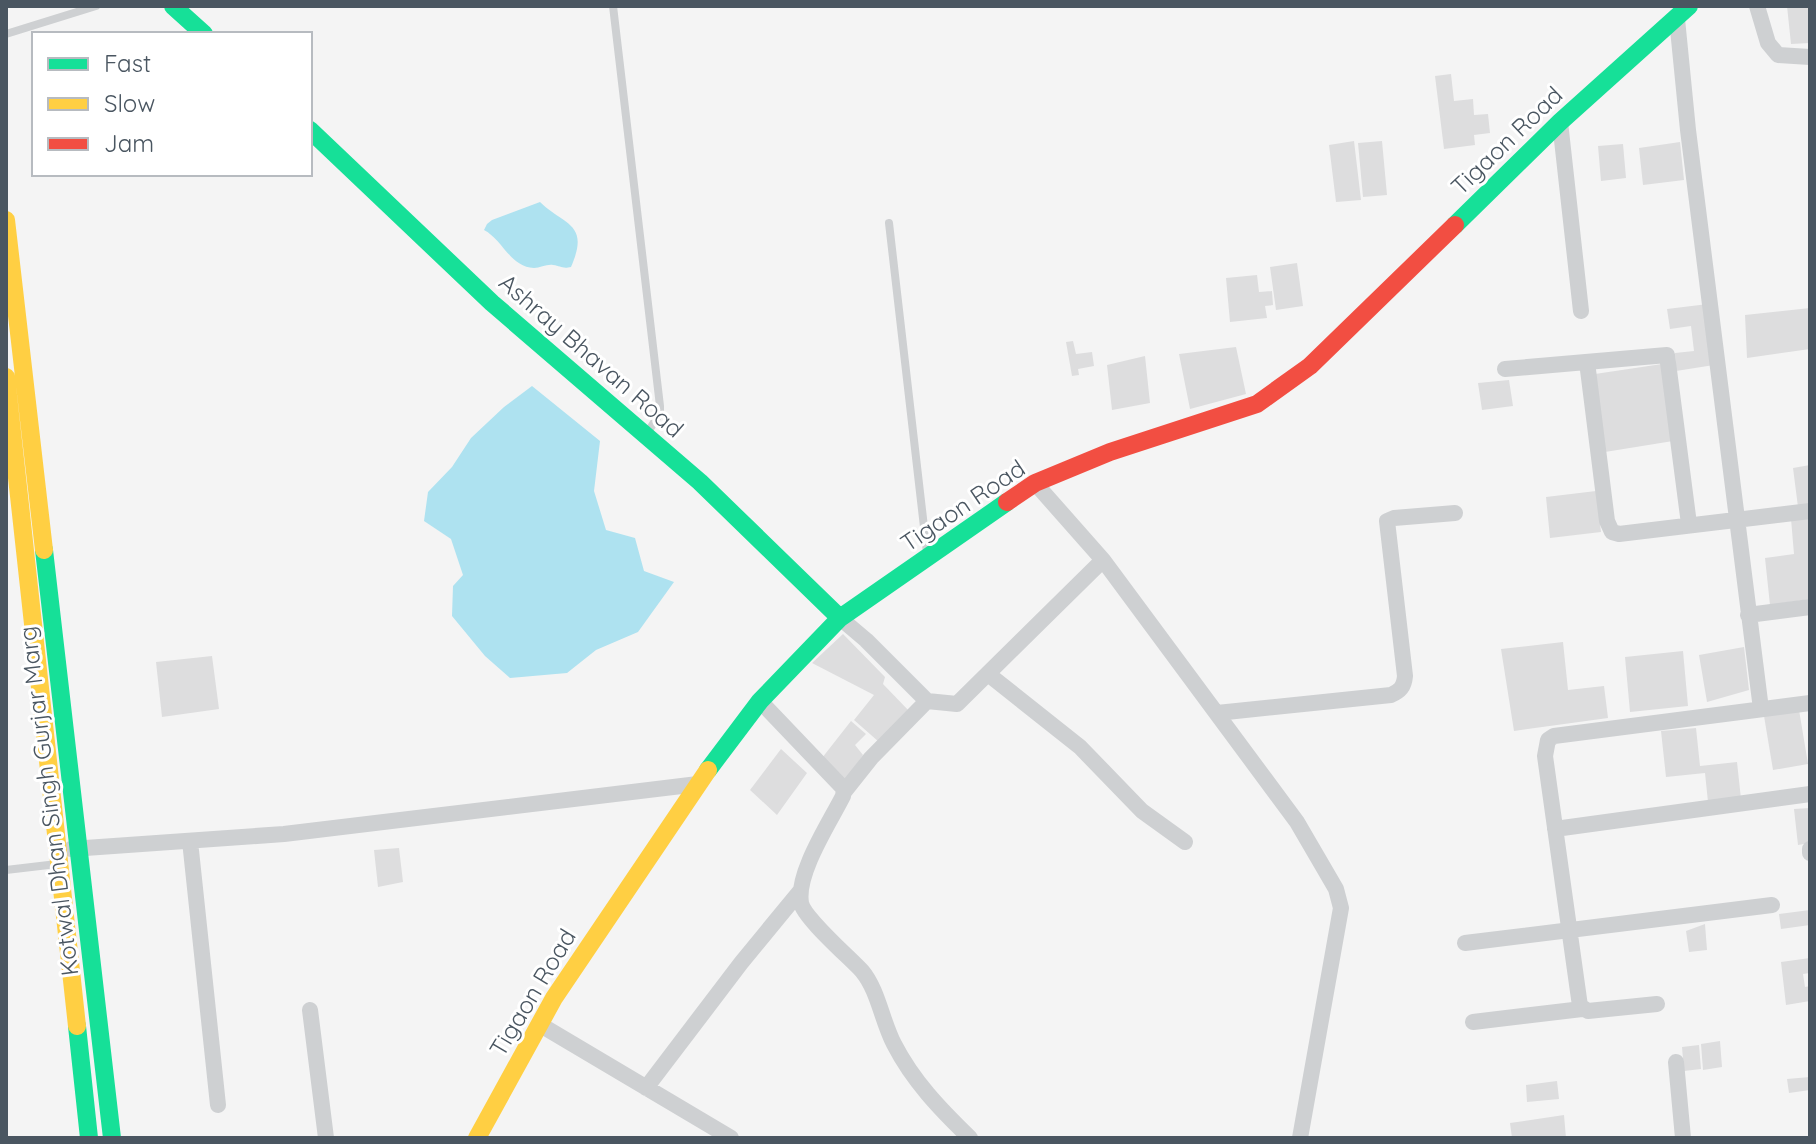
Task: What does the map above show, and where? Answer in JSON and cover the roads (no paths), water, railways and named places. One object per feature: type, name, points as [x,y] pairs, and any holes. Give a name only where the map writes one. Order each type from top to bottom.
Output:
[{"type":"street","points":[[173,6],[202,32]]},
{"type":"street","points":[[1757,6],[1768,43],[1778,55],[1810,57]]},
{"type":"street","points":[[1683,12],[1690,145],[1761,709]]},
{"type":"street","name":"Tigaon Road","points":[[477,1138],[554,998],[698,784],[760,701],[840,618],[1035,483],[1110,452],[1257,404],[1310,366],[1560,122],[1683,12]]},
{"type":"street","points":[[1560,122],[1581,311]]},
{"type":"street","name":"Ashray Bhavan Road","points":[[312,132],[492,303],[700,482],[840,618]]},
{"type":"street","name":"Kotwal Dhan Singh Gurjar Marg","points":[[6,220],[112,1138]]},
{"type":"street","points":[[1505,369],[1667,355],[1689,524]]},
{"type":"street","points":[[1587,362],[1612,532],[1619,534],[1810,511]]},
{"type":"street","name":"Kotwal Dhan Singh Gurjar Marg","points":[[6,377],[89,1138]]},
{"type":"street","points":[[1035,483],[1103,560],[1297,822],[1341,900],[1310,1095],[1300,1138]]},
{"type":"street","points":[[1217,713],[1391,695],[1399,691],[1404,685],[1405,676],[1387,521],[1455,513]]},
{"type":"street","points":[[840,618],[927,701],[960,703],[1103,560]]},
{"type":"street","points":[[1748,615],[1810,607]]},
{"type":"street","points":[[988,674],[1080,747],[1142,811],[1185,842]]},
{"type":"street","points":[[760,701],[842,786],[844,792]]},
{"type":"street","points":[[927,701],[894,732],[844,792],[812,857],[801,890],[801,901],[805,912],[866,976],[892,1041],[922,1089],[970,1138]]},
{"type":"street","points":[[1582,1009],[1545,756],[1548,740],[1554,736],[1810,703]]},
{"type":"street","points":[[58,857],[78,849],[284,834],[698,784]]},
{"type":"street","points":[[1555,829],[1810,794]]},
{"type":"street","points":[[190,841],[218,1105]]},
{"type":"street","points":[[646,1088],[801,890]]},
{"type":"street","points":[[1465,943],[1772,905]]},
{"type":"street","points":[[1473,1022],[1657,1004]]},
{"type":"street","points":[[310,1010],[326,1138]]},
{"type":"street","points":[[539,1024],[731,1138]]},
{"type":"street","points":[[1676,1062],[1683,1138]]},
{"type":"lane","points":[[6,34],[96,6]]},
{"type":"lane","points":[[613,6],[660,406],[660,413],[646,436]]},
{"type":"lane","points":[[889,223],[928,558]]},
{"type":"lane","points":[[6,870],[58,857]]},
{"type":"water","points":[[540,202],[576,233],[578,242],[571,267],[526,266],[484,230],[492,220]]},
{"type":"water","points":[[532,386],[600,441],[594,491],[606,530],[635,538],[644,571],[674,582],[638,632],[596,650],[567,673],[510,678],[485,656],[452,616],[453,586],[463,575],[451,539],[424,521],[428,492],[452,467],[471,438]]}]
